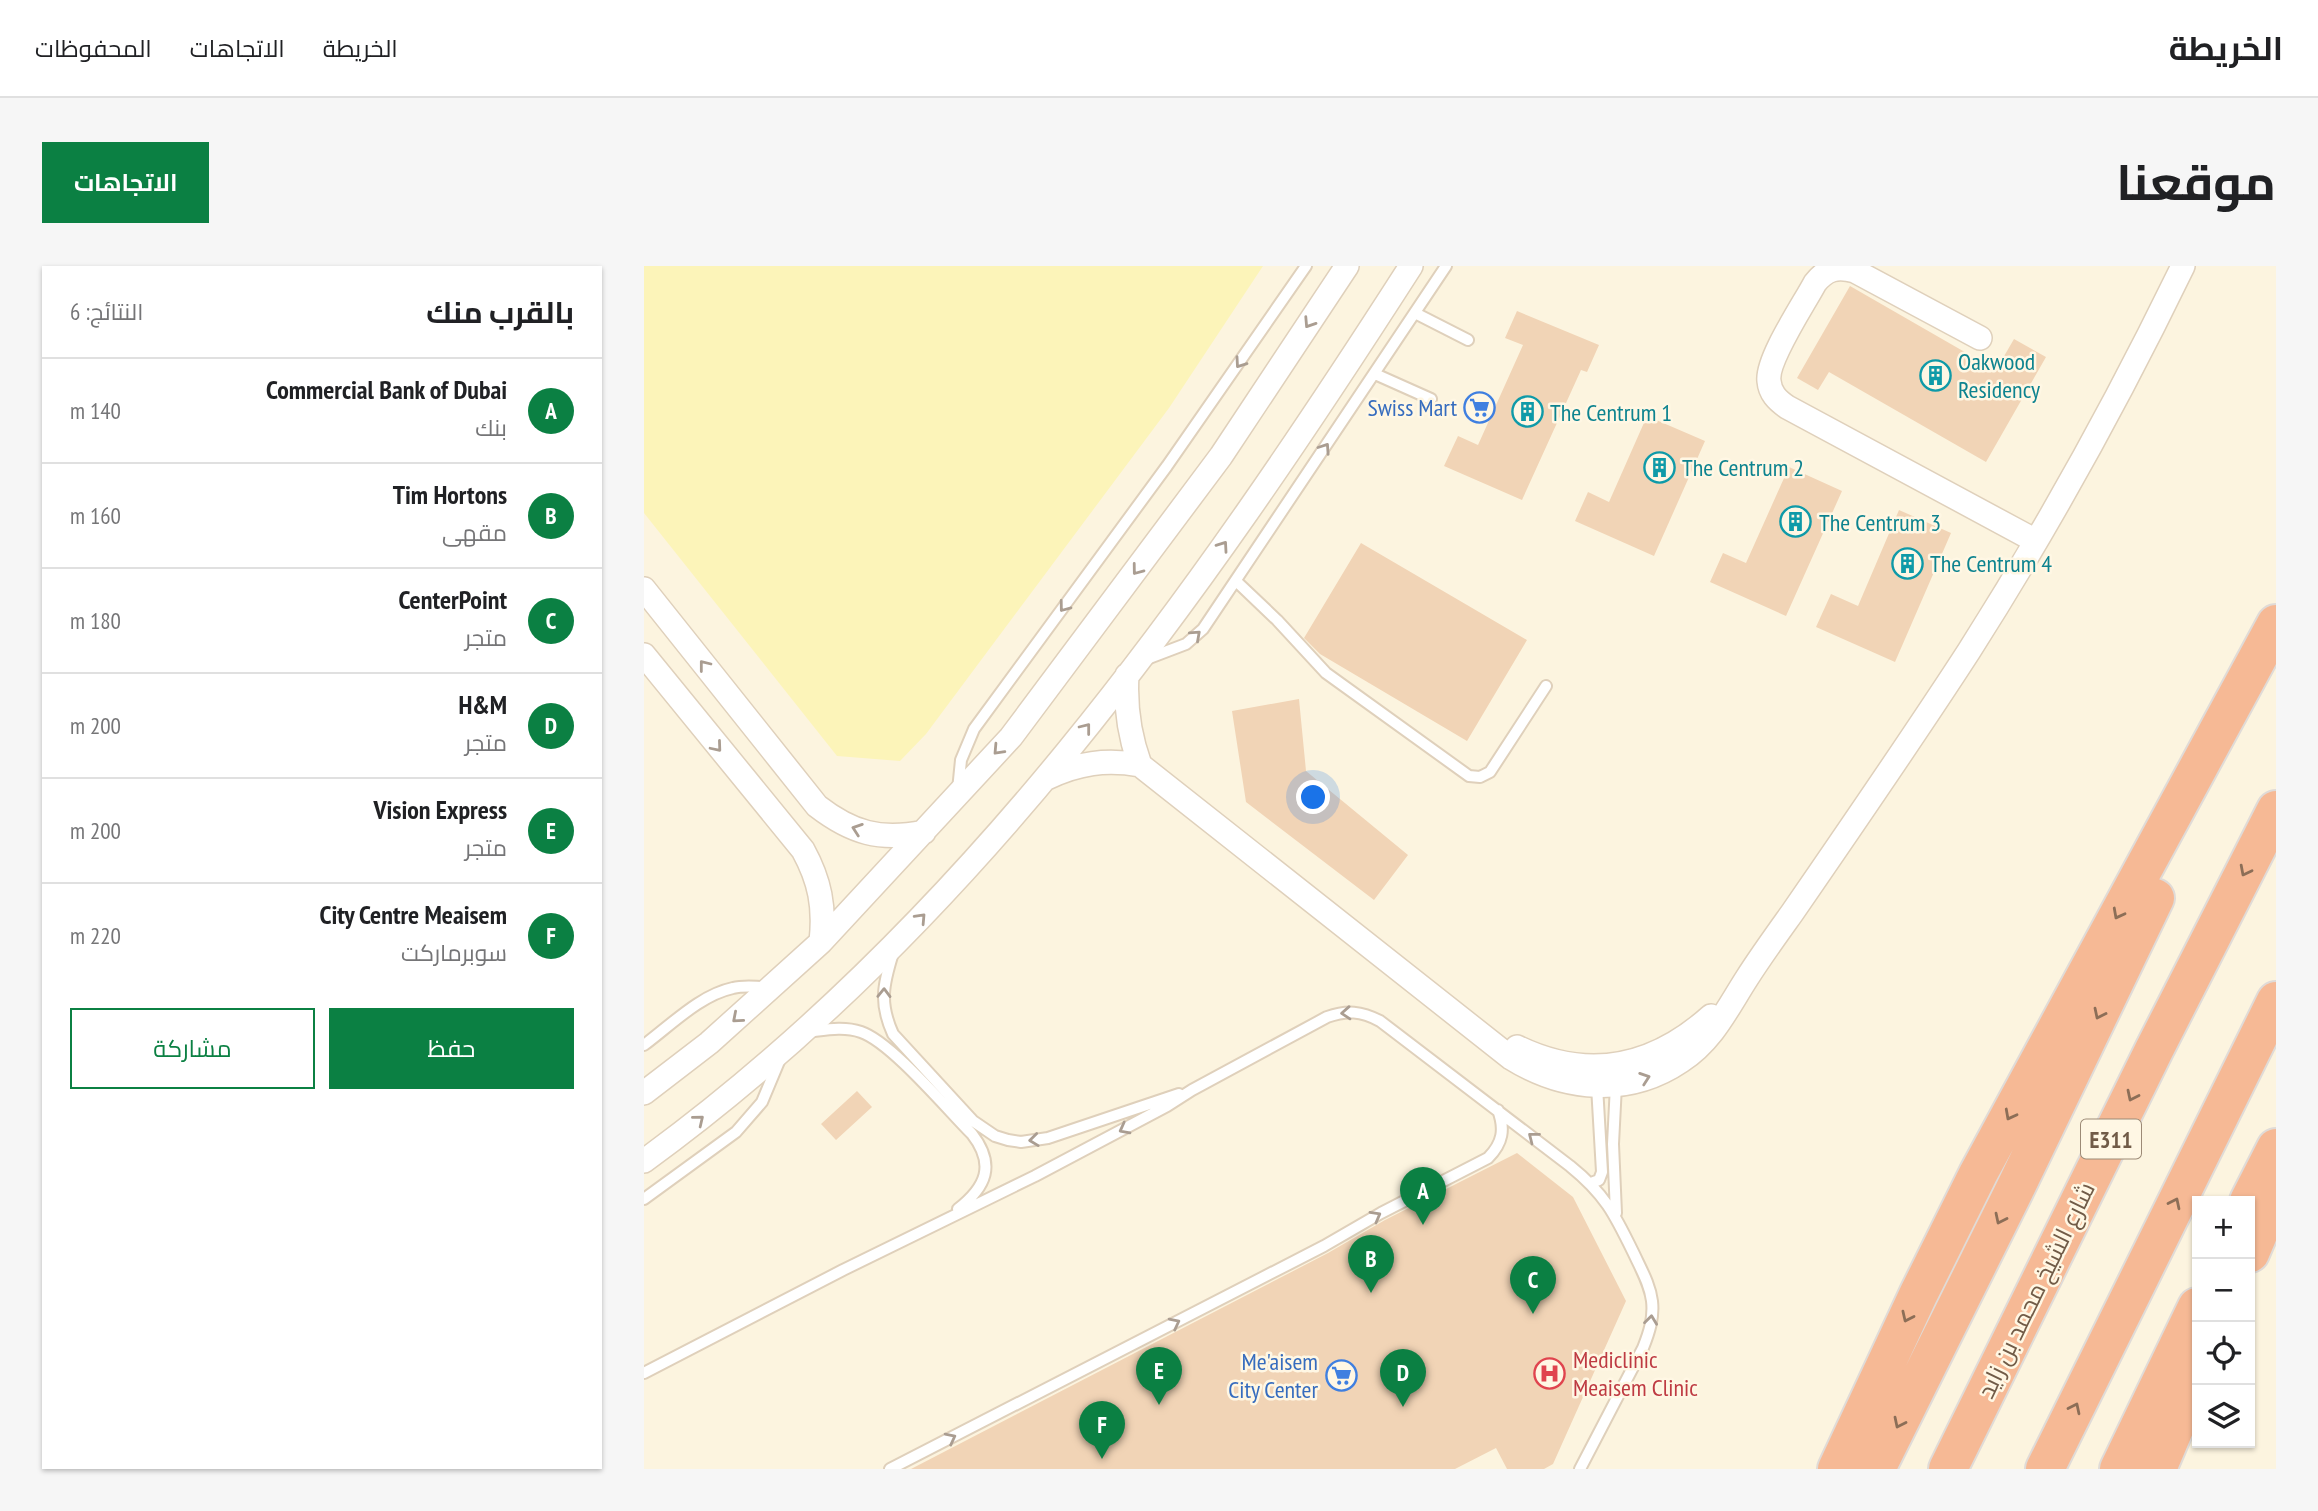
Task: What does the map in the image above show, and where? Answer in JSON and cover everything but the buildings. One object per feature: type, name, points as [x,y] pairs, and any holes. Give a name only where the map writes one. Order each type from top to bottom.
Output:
[{"type":"highway","points":[[1837,1469],[1917,1295],[1978,1174],[2276,624]]},
{"type":"highway","points":[[1876,1469],[2014,1191],[2159,889],[2256,660]]},
{"type":"highway","name":"شارع الشيخ محمد بن زايد","points":[[1948,1469],[2154,1049],[2276,810]]},
{"type":"highway","points":[[2045,1469],[2276,1001]]},
{"type":"highway","points":[[2252,1196],[2276,1148]]},
{"type":"highway","points":[[2255,1241],[2276,1192]]},
{"type":"highway","points":[[2119,1469],[2192,1317]]},
{"type":"highway","points":[[2157,1469],[2193,1385]]},
{"type":"street","points":[[644,1093],[709,1042],[821,942],[1011,737],[1221,456],[1347,266]]},
{"type":"street","points":[[644,1161],[743,1085],[895,946],[969,868],[1047,778],[1213,561],[1354,355],[1410,266]]},
{"type":"street","points":[[1047,778],[1065,769],[1102,761],[1140,765],[1527,1068],[1561,1081],[1606,1085],[1650,1077],[1695,1051],[1718,1026],[1747,978],[1899,757],[2036,541],[2098,431],[2183,266]]},
{"type":"street","points":[[1980,338],[1855,271],[1832,268],[1822,274],[1809,295],[1772,362],[1769,382],[1772,393],[1787,407],[2036,541]]},
{"type":"street","points":[[644,589],[817,806],[835,820],[878,836],[902,837],[924,832]]},
{"type":"street","points":[[644,655],[803,850],[814,871],[821,894],[824,918],[821,942]]},
{"type":"street","points":[[1131,669],[1127,712],[1140,765]]},
{"type":"street","points":[[1473,1026],[1526,1051],[1566,1064],[1607,1066],[1628,1063],[1648,1057],[1685,1038],[1718,1010],[1747,978]]},
{"type":"lane","points":[[958,793],[961,760],[974,729],[1160,477],[1306,266]]},
{"type":"lane","points":[[1131,669],[1195,637],[1210,620],[1446,266]]},
{"type":"lane","points":[[1415,313],[1468,340]]},
{"type":"lane","points":[[1375,374],[1432,399]]},
{"type":"lane","points":[[1236,582],[1278,620],[1326,673],[1469,776],[1480,777],[1490,772],[1546,686]]},
{"type":"lane","points":[[895,946],[883,994],[893,1034],[973,1121],[995,1136],[1021,1142],[1048,1138],[1192,1090]]},
{"type":"lane","points":[[644,1045],[699,1004],[720,992],[743,986],[773,987]]},
{"type":"lane","points":[[644,1373],[1121,1131],[1326,1017],[1354,1011],[1380,1021],[1498,1110],[1591,1183],[1616,1216],[1648,1285],[1653,1317],[1643,1349],[1580,1469]]},
{"type":"lane","points":[[644,1199],[728,1138],[750,1118],[762,1102],[793,1040],[848,1029],[872,1037],[894,1054],[976,1140],[985,1160],[985,1175],[969,1200],[942,1223]]},
{"type":"lane","points":[[1591,1183],[1599,1180],[1602,1172],[1606,1085]]},
{"type":"lane","points":[[1606,1085],[1613,1144],[1616,1216]]},
{"type":"lane","points":[[890,1469],[1324,1246],[1381,1213],[1488,1158],[1497,1149],[1502,1136],[1502,1122],[1498,1110]]},
{"type":"sand","points":[[644,266],[1263,266],[1169,408],[926,734],[900,761],[837,756],[644,513]]},
{"type":"place","name":"Oakwood Residency","points":[[1935,375]]},
{"type":"place","name":"Swiss Mart","points":[[1480,407]]},
{"type":"place","name":"The Centrum 1","points":[[1527,412]]},
{"type":"place","name":"The Centrum 2","points":[[1659,467]]},
{"type":"place","name":"The Centrum 3","points":[[1796,522]]},
{"type":"place","name":"The Centrum 4","points":[[1907,563]]},
{"type":"place","name":"Commercial Bank of Dubai","points":[[1423,1225]]},
{"type":"place","name":"Tim Hortons","points":[[1371,1293]]},
{"type":"place","name":"CenterPoint","points":[[1533,1314]]},
{"type":"place","name":"Mediclinic Meaisem Clinic","points":[[1550,1373]]},
{"type":"place","name":"Me'aisem City Center","points":[[1341,1375]]},
{"type":"place","name":"Vision Express","points":[[1159,1405]]},
{"type":"place","name":"H&M","points":[[1403,1407]]},
{"type":"place","name":"City Centre Meaisem","points":[[1102,1459]]}]
